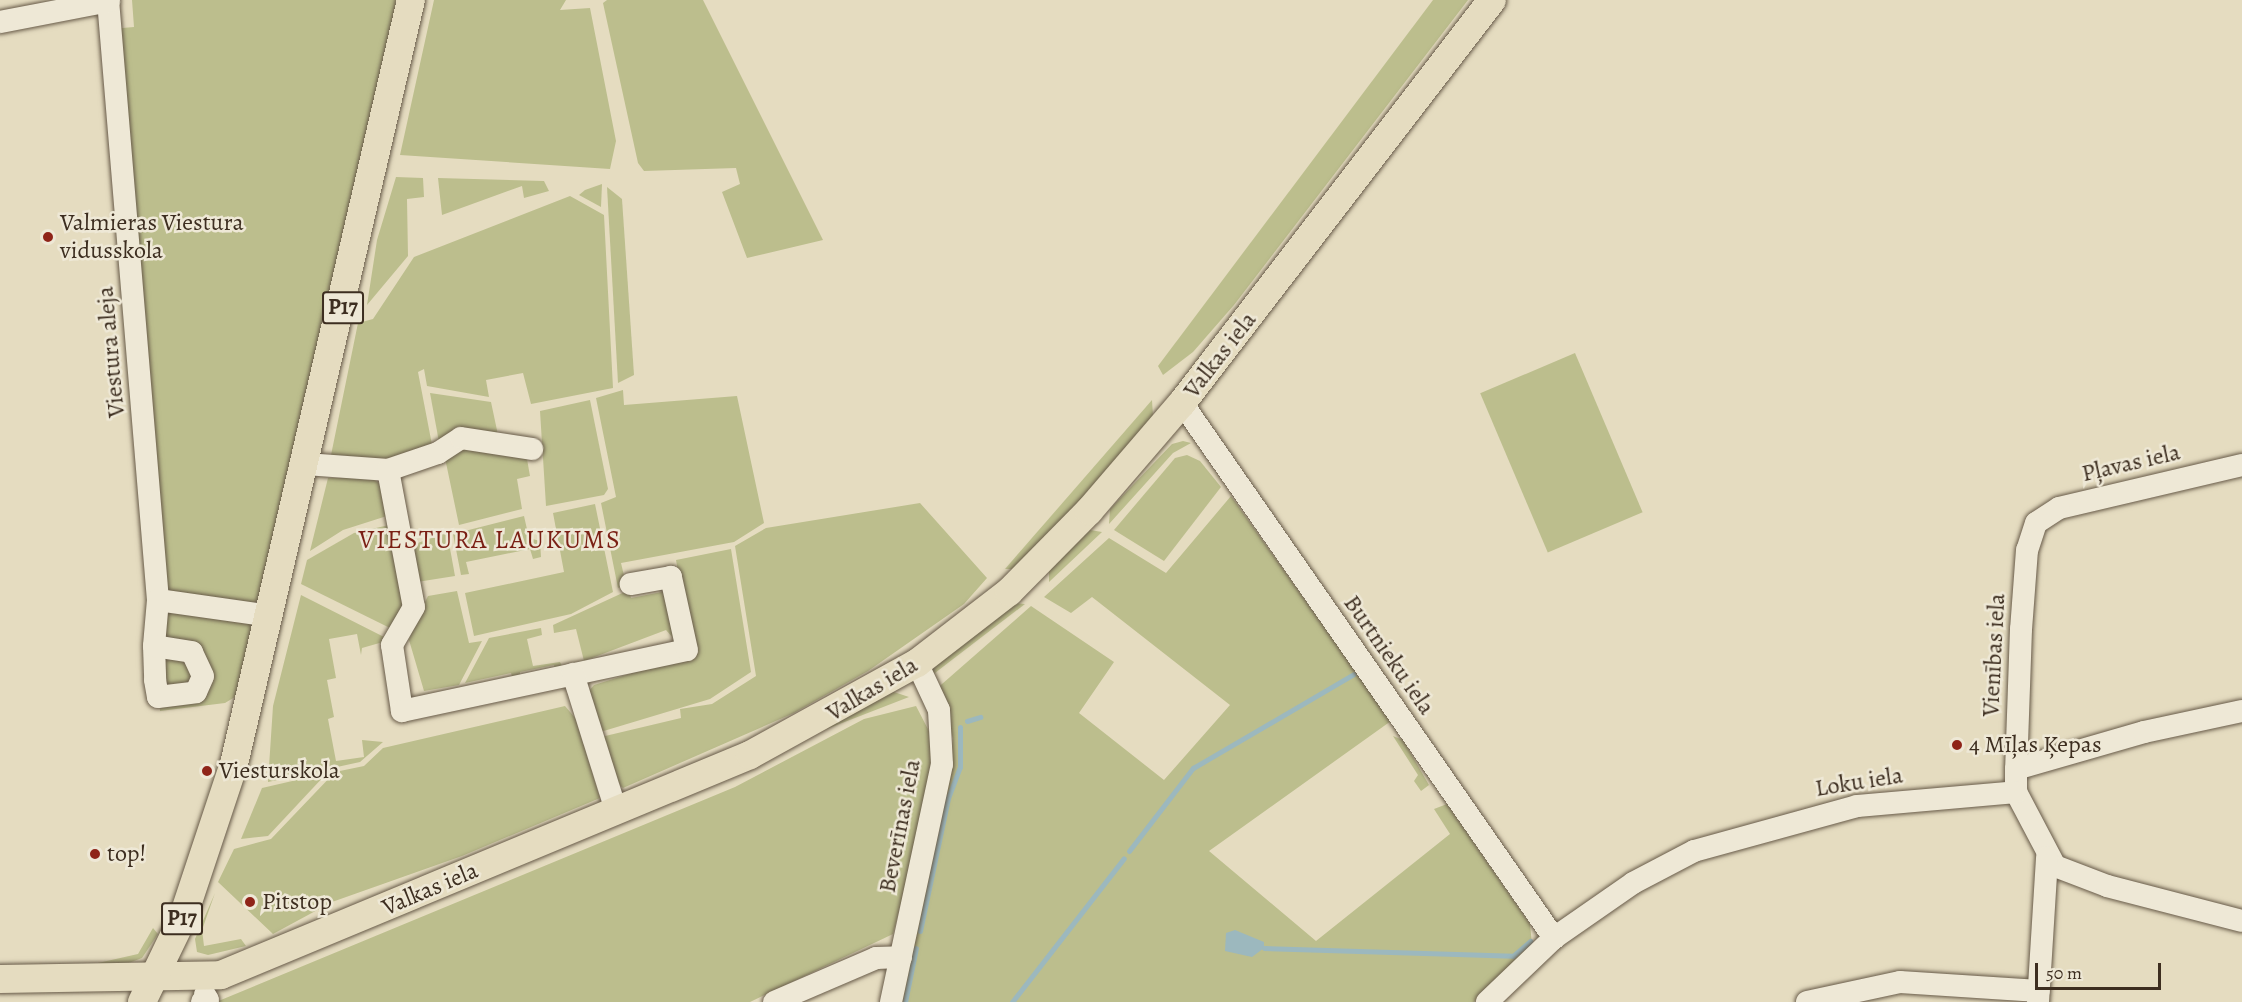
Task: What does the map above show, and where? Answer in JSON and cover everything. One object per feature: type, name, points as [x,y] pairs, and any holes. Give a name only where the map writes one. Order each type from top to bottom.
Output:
[{"type":"main road","name":"P17","points":[[148,991],[206,856],[270,616],[411,0]]},
{"type":"main road","name":"Valkas iela","points":[[0,979],[148,991],[221,975],[616,810],[803,729],[916,663],[1056,548],[1182,403],[1492,0]]},
{"type":"street","points":[[0,22],[109,1]]},
{"type":"street","name":"Viestura aleja","points":[[109,1],[158,600],[154,646],[158,697],[196,692],[203,676],[192,652],[154,646]]},
{"type":"street","name":"Burtnieku iela","points":[[1182,403],[1554,938]]},
{"type":"street","points":[[306,464],[388,470],[438,453],[461,438],[532,448]]},
{"type":"street","name":"Pļavas iela","points":[[2036,523],[2059,508],[2242,465]]},
{"type":"street","points":[[388,470],[414,607],[392,645],[402,711],[687,650],[671,577],[631,584]]},
{"type":"street","name":"Vienības iela","points":[[2016,792],[2021,629],[2027,550],[2036,523]]},
{"type":"street","points":[[158,600],[270,616]]},
{"type":"street","name":"Beverīnas iela","points":[[891,1002],[942,764],[939,710],[916,663]]},
{"type":"street","points":[[573,674],[616,810]]},
{"type":"street","points":[[2016,769],[2144,732],[2242,711]]},
{"type":"street","points":[[2016,792],[2047,857],[2055,866],[2107,886],[2242,921]]},
{"type":"street","name":"Loku iela","points":[[1487,1002],[1554,938],[1633,883],[1694,851],[1780,824],[1857,806],[2016,792]]},
{"type":"street","points":[[1807,1002],[1900,982],[2038,997],[2047,857]]},
{"type":"street","points":[[774,1002],[876,958],[901,957]]},
{"type":"green space","points":[[132,0],[396,0],[395,5],[410,5],[253,686],[225,703],[160,711],[111,29],[134,27]]},
{"type":"green space","points":[[434,0],[566,0],[560,10],[590,8],[616,141],[610,169],[400,155]]},
{"type":"green space","points":[[607,0],[703,0],[823,240],[747,258],[722,192],[740,184],[736,168],[644,171],[638,163],[603,3]]},
{"type":"green space","points":[[1433,0],[1468,0],[1234,305],[1193,352],[1163,375],[1158,366]]},
{"type":"green space","points":[[396,177],[423,178],[424,197],[407,199],[408,256],[367,305],[377,240]]},
{"type":"green space","points":[[438,178],[544,181],[549,191],[524,198],[522,186],[442,215]]},
{"type":"green space","points":[[602,184],[601,207],[579,195],[585,190]]},
{"type":"green space","points":[[607,187],[622,199],[634,375],[618,383]]},
{"type":"green space","points":[[570,196],[604,215],[613,388],[531,404],[523,373],[486,380],[489,397],[427,386],[424,369],[418,372],[433,450],[402,462],[330,460],[358,323],[373,319],[414,257]]},
{"type":"green space","points":[[1575,353],[1643,512],[1548,552],[1480,393]]},
{"type":"green space","points":[[623,390],[624,405],[737,396],[764,523],[734,542],[621,563],[626,584],[618,588],[601,503],[616,497],[596,398]]},
{"type":"green space","points":[[430,393],[491,402],[498,435],[439,442]]},
{"type":"green space","points":[[590,400],[608,489],[604,495],[546,506],[540,411]]},
{"type":"green space","points":[[1152,400],[1153,416],[1146,430],[1016,569],[1005,569]]},
{"type":"green space","points":[[1183,441],[1191,443],[1173,453],[1109,524],[1110,509],[1172,444]]},
{"type":"green space","points":[[458,447],[527,459],[530,476],[517,479],[522,509],[459,525],[445,458]]},
{"type":"green space","points":[[1187,455],[1200,461],[1221,487],[1164,561],[1114,530],[1175,458]]},
{"type":"green space","points":[[328,478],[372,478],[380,484],[390,515],[343,530],[310,551]]},
{"type":"green space","points":[[1231,496],[1391,721],[1209,851],[1316,941],[1450,834],[1434,809],[1447,804],[1530,924],[1532,945],[1474,1002],[900,1002],[949,778],[953,738],[934,691],[1031,606],[1114,662],[1079,713],[1164,780],[1230,705],[1092,597],[1071,613],[1044,597],[1109,538],[1166,573]]},
{"type":"green space","points":[[920,503],[987,578],[964,604],[868,671],[794,713],[623,788],[618,784],[601,737],[681,718],[680,709],[712,704],[756,676],[735,546],[766,528]]},
{"type":"green space","points":[[595,504],[613,592],[571,614],[474,636],[465,593],[564,572],[553,513]]},
{"type":"green space","points":[[524,516],[529,538],[540,541],[541,557],[533,559],[530,549],[466,562],[469,574],[461,575],[453,534]]},
{"type":"green space","points":[[389,525],[405,613],[394,630],[301,584],[307,560],[354,533]]},
{"type":"green space","points":[[1090,530],[1102,532],[1049,582],[1049,570]]},
{"type":"green space","points":[[447,532],[455,576],[417,582],[410,546]]},
{"type":"green space","points":[[731,549],[751,672],[710,699],[597,733],[588,692],[594,685],[693,654],[676,560]]},
{"type":"green space","points":[[629,590],[631,598],[667,591],[674,639],[666,630],[584,661],[576,629],[554,633],[553,625]]},
{"type":"green space","points":[[457,591],[469,643],[482,641],[459,685],[424,691],[409,640],[428,596]]},
{"type":"green space","points":[[301,595],[390,640],[362,648],[361,655],[357,634],[329,639],[336,678],[327,680],[334,717],[328,719],[336,761],[364,757],[362,740],[383,742],[360,762],[268,782],[273,706]]},
{"type":"green space","points":[[1012,603],[1025,604],[931,676],[934,666]]},
{"type":"green space","points":[[541,628],[542,635],[527,639],[533,666],[560,662],[566,674],[557,676],[554,665],[520,672],[520,682],[514,684],[511,673],[465,683],[489,638]]},
{"type":"green space","points":[[891,691],[909,697],[824,730],[823,728]]},
{"type":"green space","points":[[565,706],[576,719],[600,798],[462,856],[332,902],[273,934],[218,882],[234,849],[271,839],[335,772],[364,766],[383,748]]},
{"type":"green space","points":[[916,706],[931,735],[932,751],[925,811],[893,934],[750,1002],[216,1002],[735,787],[864,719]]},
{"type":"green space","points":[[1393,736],[1403,740],[1429,785],[1421,791],[1414,781],[1418,775]]},
{"type":"green space","points":[[327,773],[268,836],[241,839],[262,788]]},
{"type":"green space","points":[[215,893],[202,930],[204,946],[241,939],[246,946],[208,955],[197,952],[195,939]]},
{"type":"green space","points":[[153,928],[158,934],[142,958],[126,964],[98,963],[138,954]]},
{"type":"water","points":[[1235,930],[1264,942],[1264,948],[1252,957],[1225,951],[1226,933]]},
{"type":"waterway","points":[[1129,851],[1193,768],[1354,674]]},
{"type":"waterway","points":[[967,721],[980,717]]},
{"type":"waterway","points":[[920,931],[948,798],[960,767],[960,727]]},
{"type":"waterway","points":[[1012,1002],[1124,858]]},
{"type":"waterway","points":[[1264,948],[1513,956],[1530,941]]},
{"type":"waterway","points":[[905,1002],[916,948]]},
{"type":"place","name":"Valmieras Viestura vidusskola","points":[[48,237]]},
{"type":"place","name":"4 Mīļas Ķepas","points":[[1957,745]]},
{"type":"place","name":"Viesturskola","points":[[207,771]]},
{"type":"place","name":"top!","points":[[95,854]]},
{"type":"place","name":"Pitstop","points":[[250,902]]},
{"type":"district","name":"VIESTURA LAUKUMS","points":[[490,540]]}]
